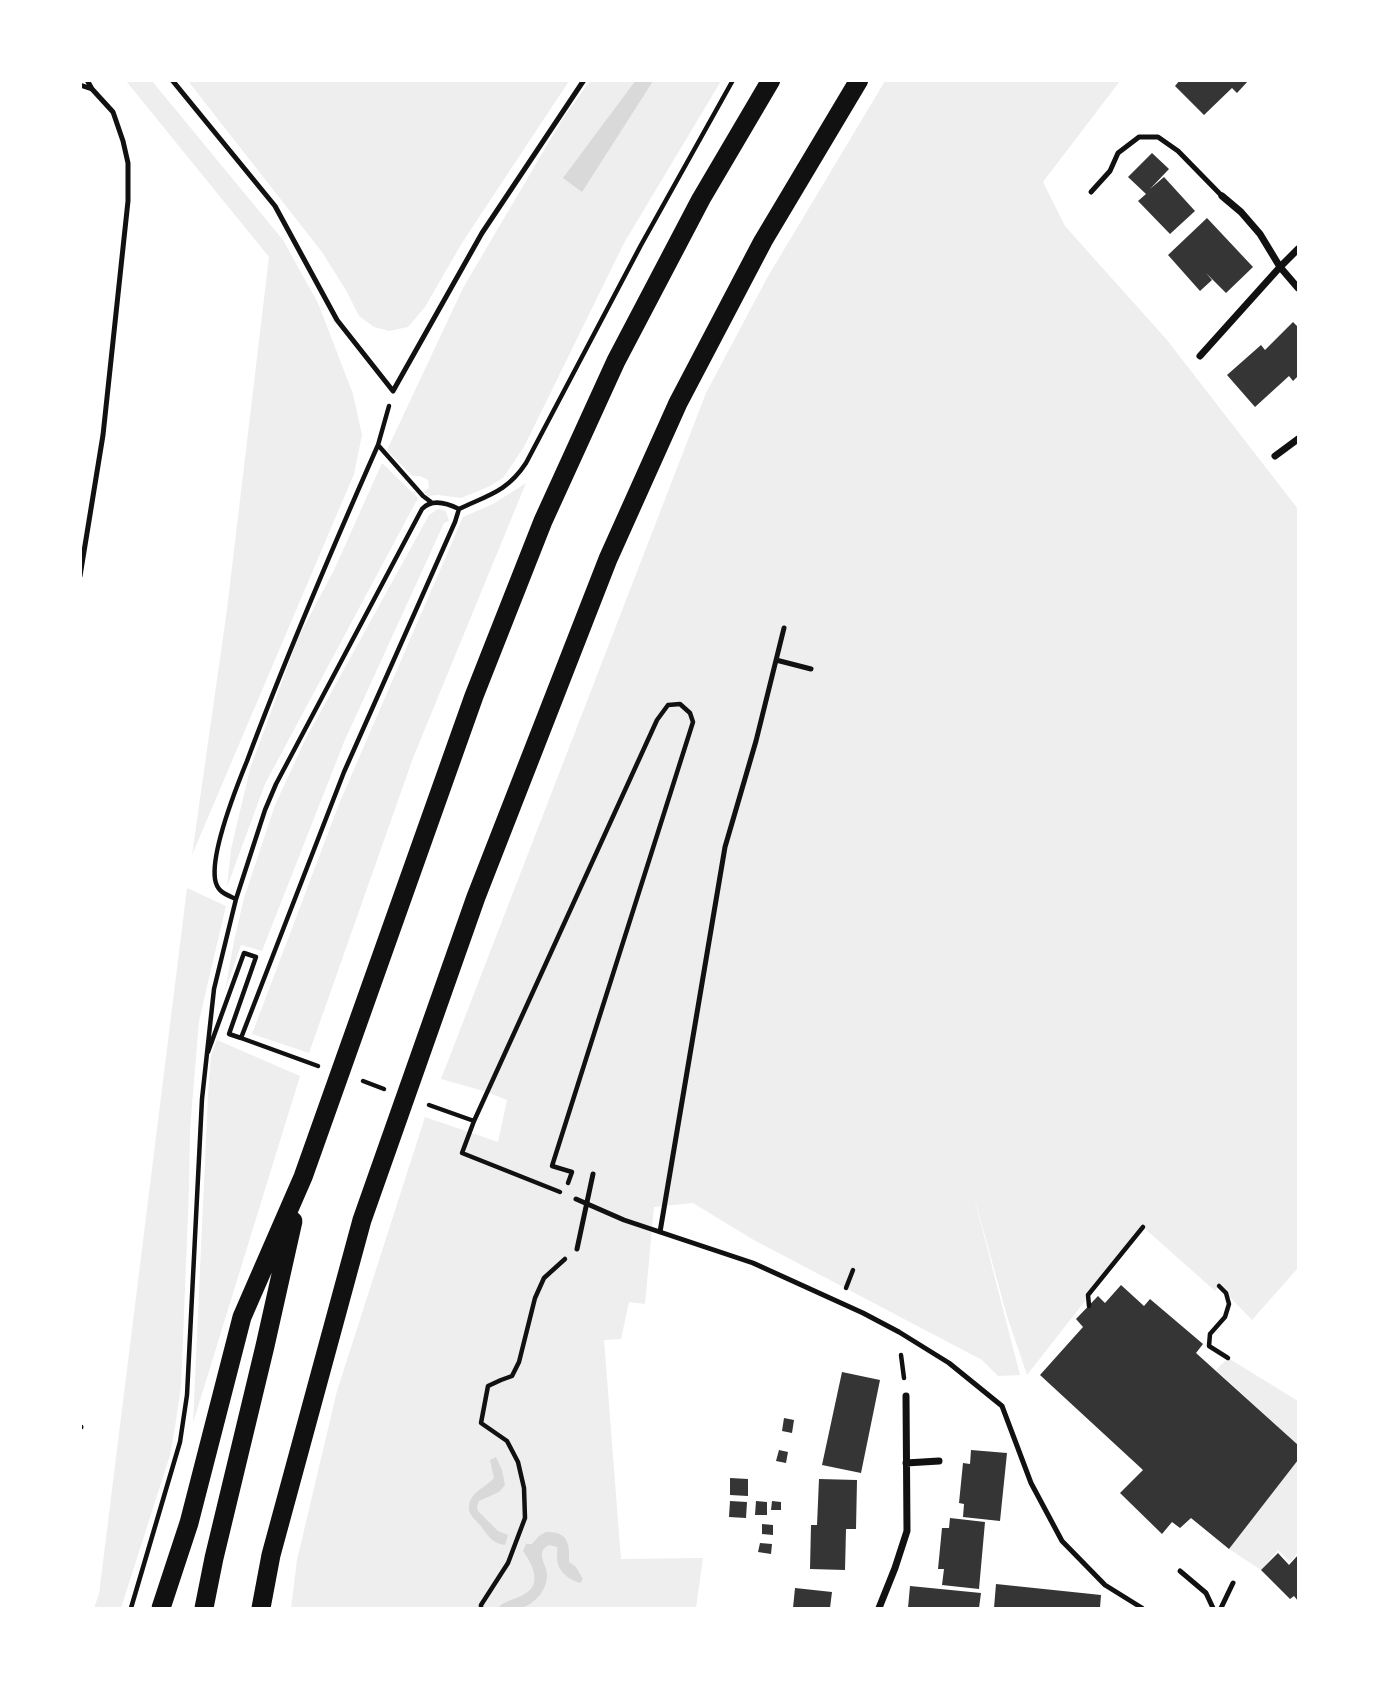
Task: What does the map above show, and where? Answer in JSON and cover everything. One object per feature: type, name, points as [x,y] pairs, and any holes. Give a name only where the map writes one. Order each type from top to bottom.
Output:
[{"type":"highway","points":[[161,1608],[189,1523],[242,1317],[303,1177],[474,696],[543,521],[622,350],[701,200],[771,80]]},
{"type":"highway","points":[[261,1608],[271,1555],[362,1220],[476,897],[541,728],[608,559],[678,403],[763,241],[859,80]]},
{"type":"highway","points":[[204,1608],[303,1177]]},
{"type":"street","points":[[1222,196],[1241,212],[1260,234],[1280,267],[1298,288]]},
{"type":"street","points":[[1200,356],[1298,249]]},
{"type":"street","points":[[1275,456],[1298,439]]},
{"type":"street","points":[[879,1608],[907,1531],[906,1396]]},
{"type":"street","points":[[906,1462],[939,1461]]},
{"type":"lane","points":[[80,576],[103,435],[128,201],[128,163],[123,141],[113,112],[87,80]]},
{"type":"lane","points":[[172,80],[275,206],[337,320],[393,391],[482,233],[584,80]]},
{"type":"lane","points":[[80,85],[92,89]]},
{"type":"lane","points":[[1091,192],[1110,171],[1118,153],[1139,137],[1158,137],[1178,151],[1222,196]]},
{"type":"lane","points":[[660,1232],[725,847],[756,741],[784,628]]},
{"type":"lane","points":[[776,660],[811,669]]},
{"type":"lane","points":[[576,1250],[593,1174]]},
{"type":"lane","points":[[576,1199],[660,1232],[753,1263],[840,1301],[899,1332],[949,1363],[1002,1405],[1031,1483],[1062,1541],[1105,1584],[1142,1608]]},
{"type":"lane","points":[[1180,1571],[1206,1593],[1213,1608]]},
{"type":"lane","points":[[1221,1608],[1233,1583]]},
{"type":"path","points":[[458,509],[502,489],[513,481],[526,463],[641,245],[733,80]]},
{"type":"path","points":[[236,899],[223,894],[217,888],[214,869],[231,803],[277,680],[378,444],[393,391]]},
{"type":"path","points":[[378,444],[423,496],[432,502],[458,509]]},
{"type":"path","points":[[131,1608],[180,1442],[187,1395],[205,1062],[214,989],[236,899],[276,784],[422,509],[432,502]]},
{"type":"path","points":[[242,1038],[328,811],[455,522],[458,509]]},
{"type":"path","points":[[680,704],[690,713],[693,722],[552,1166],[572,1172],[565,1194],[462,1153],[474,1121],[657,720],[668,705],[680,704]]},
{"type":"path","points":[[205,1062],[244,953],[256,957],[229,1034],[319,1066]]},
{"type":"path","points":[[358,1080],[396,1093]]},
{"type":"path","points":[[422,1102],[474,1121]]},
{"type":"path","points":[[1088,1306],[1088,1295],[1143,1227]]},
{"type":"path","points":[[481,1608],[508,1563],[525,1518],[524,1488],[518,1462],[507,1441],[481,1423],[488,1386],[512,1376],[519,1362],[535,1298],[544,1278],[576,1250]]},
{"type":"path","points":[[1219,1286],[1226,1293],[1229,1304],[1225,1317],[1210,1334],[1209,1346],[1228,1358]]},
{"type":"shaded area","points":[[636,80],[653,81],[582,192],[563,178]]},
{"type":"shaded area","points":[[126,81],[152,81],[283,240],[318,303],[353,394],[362,435],[354,474],[192,855],[227,609],[269,257]]},
{"type":"shaded area","points":[[188,81],[569,81],[462,243],[425,307],[408,327],[389,331],[374,327],[359,316],[322,252]]},
{"type":"shaded area","points":[[590,81],[721,81],[624,243],[524,447],[503,478],[461,498],[428,496],[423,492],[429,488],[428,480],[412,476],[387,450],[463,288],[563,118]]},
{"type":"shaded area","points":[[885,81],[1120,81],[1043,182],[1065,226],[1167,340],[1298,509],[1298,1268],[1252,1320],[1219,1286],[1215,1291],[1143,1227],[1027,1375],[1007,1316],[972,1189],[1020,1375],[998,1376],[982,1360],[752,1239],[693,1203],[654,1207],[645,1304],[629,1302],[621,1339],[604,1340],[621,1559],[703,1558],[696,1608],[291,1608],[297,1560],[337,1391],[425,1117],[498,1142],[507,1100],[441,1079],[706,393],[767,278]]},
{"type":"shaded area","points":[[382,463],[418,498],[265,784],[227,887],[231,849],[250,769],[298,638],[334,570]]},
{"type":"shaded area","points":[[526,483],[413,758],[309,1053],[252,1034],[339,804],[463,517],[493,504]]},
{"type":"shaded area","points":[[438,509],[446,511],[449,521],[444,523],[344,742],[262,951],[241,945],[225,991],[244,898],[275,805],[305,740],[429,515]]},
{"type":"shaded area","points":[[187,888],[226,906],[199,1021],[190,1130],[181,1387],[170,1455],[121,1608],[94,1608],[99,1594]]},
{"type":"shaded area","points":[[217,1040],[300,1076],[193,1423],[208,1095],[211,1055]]},
{"type":"shaded area","points":[[1228,1358],[1298,1401],[1298,1445],[1216,1370]]},
{"type":"shaded area","points":[[496,1457],[505,1485],[499,1492],[479,1501],[477,1507],[498,1531],[508,1535],[505,1545],[490,1538],[469,1509],[474,1494],[494,1478],[490,1460]]},
{"type":"shaded area","points":[[1298,1460],[1298,1552],[1290,1562],[1278,1550],[1261,1570],[1229,1549]]},
{"type":"shaded area","points":[[546,1532],[563,1536],[568,1544],[569,1562],[576,1567],[583,1579],[580,1583],[564,1573],[557,1562],[557,1547],[549,1545],[542,1553],[547,1575],[539,1596],[521,1608],[498,1608],[523,1595],[533,1586],[533,1568],[523,1551],[526,1544],[532,1544]]},
{"type":"building","points":[[1180,80],[1249,80],[1237,93],[1232,88],[1204,115],[1175,86]]},
{"type":"building","points":[[1152,153],[1169,169],[1150,189],[1164,177],[1195,211],[1170,234],[1138,201],[1146,194],[1128,177]]},
{"type":"building","points":[[1207,218],[1253,267],[1226,293],[1206,273],[1212,280],[1200,291],[1168,255]]},
{"type":"building","points":[[1293,322],[1298,327],[1298,376],[1293,381],[1289,376],[1255,407],[1227,375],[1261,345],[1265,350]]},
{"type":"building","points":[[1121,1285],[1144,1306],[1150,1299],[1203,1344],[1196,1353],[1298,1445],[1298,1460],[1229,1549],[1191,1518],[1180,1528],[1172,1522],[1162,1534],[1120,1493],[1143,1470],[1040,1375],[1083,1327],[1076,1319],[1098,1296],[1105,1303]]},
{"type":"building","points":[[842,1372],[880,1380],[861,1473],[822,1465]]},
{"type":"building","points":[[784,1418],[794,1420],[792,1433],[782,1431]]},
{"type":"building","points":[[779,1450],[788,1452],[786,1463],[776,1461]]},
{"type":"building","points":[[971,1450],[1007,1453],[1000,1521],[963,1517],[964,1504],[959,1503],[963,1463],[970,1464]]},
{"type":"building","points":[[730,1478],[748,1479],[748,1496],[730,1495]]},
{"type":"building","points":[[819,1479],[857,1480],[856,1529],[846,1529],[845,1570],[810,1569],[811,1525],[817,1525]]},
{"type":"building","points":[[730,1501],[747,1502],[746,1518],[729,1517]]},
{"type":"building","points":[[756,1501],[767,1502],[767,1515],[755,1515]]},
{"type":"building","points":[[772,1501],[781,1502],[781,1510],[771,1510]]},
{"type":"building","points":[[950,1518],[985,1522],[979,1589],[942,1585],[944,1569],[938,1569],[942,1528],[949,1528]]},
{"type":"building","points":[[762,1524],[773,1525],[773,1535],[762,1534]]},
{"type":"building","points":[[760,1543],[772,1544],[771,1554],[758,1552]]},
{"type":"building","points":[[1278,1553],[1289,1565],[1298,1555],[1298,1601],[1294,1596],[1290,1599],[1261,1570]]},
{"type":"building","points":[[996,1584],[1101,1595],[1100,1608],[994,1608]]},
{"type":"building","points":[[910,1586],[981,1593],[979,1608],[908,1608]]},
{"type":"building","points":[[795,1588],[832,1592],[830,1608],[793,1608]]}]
